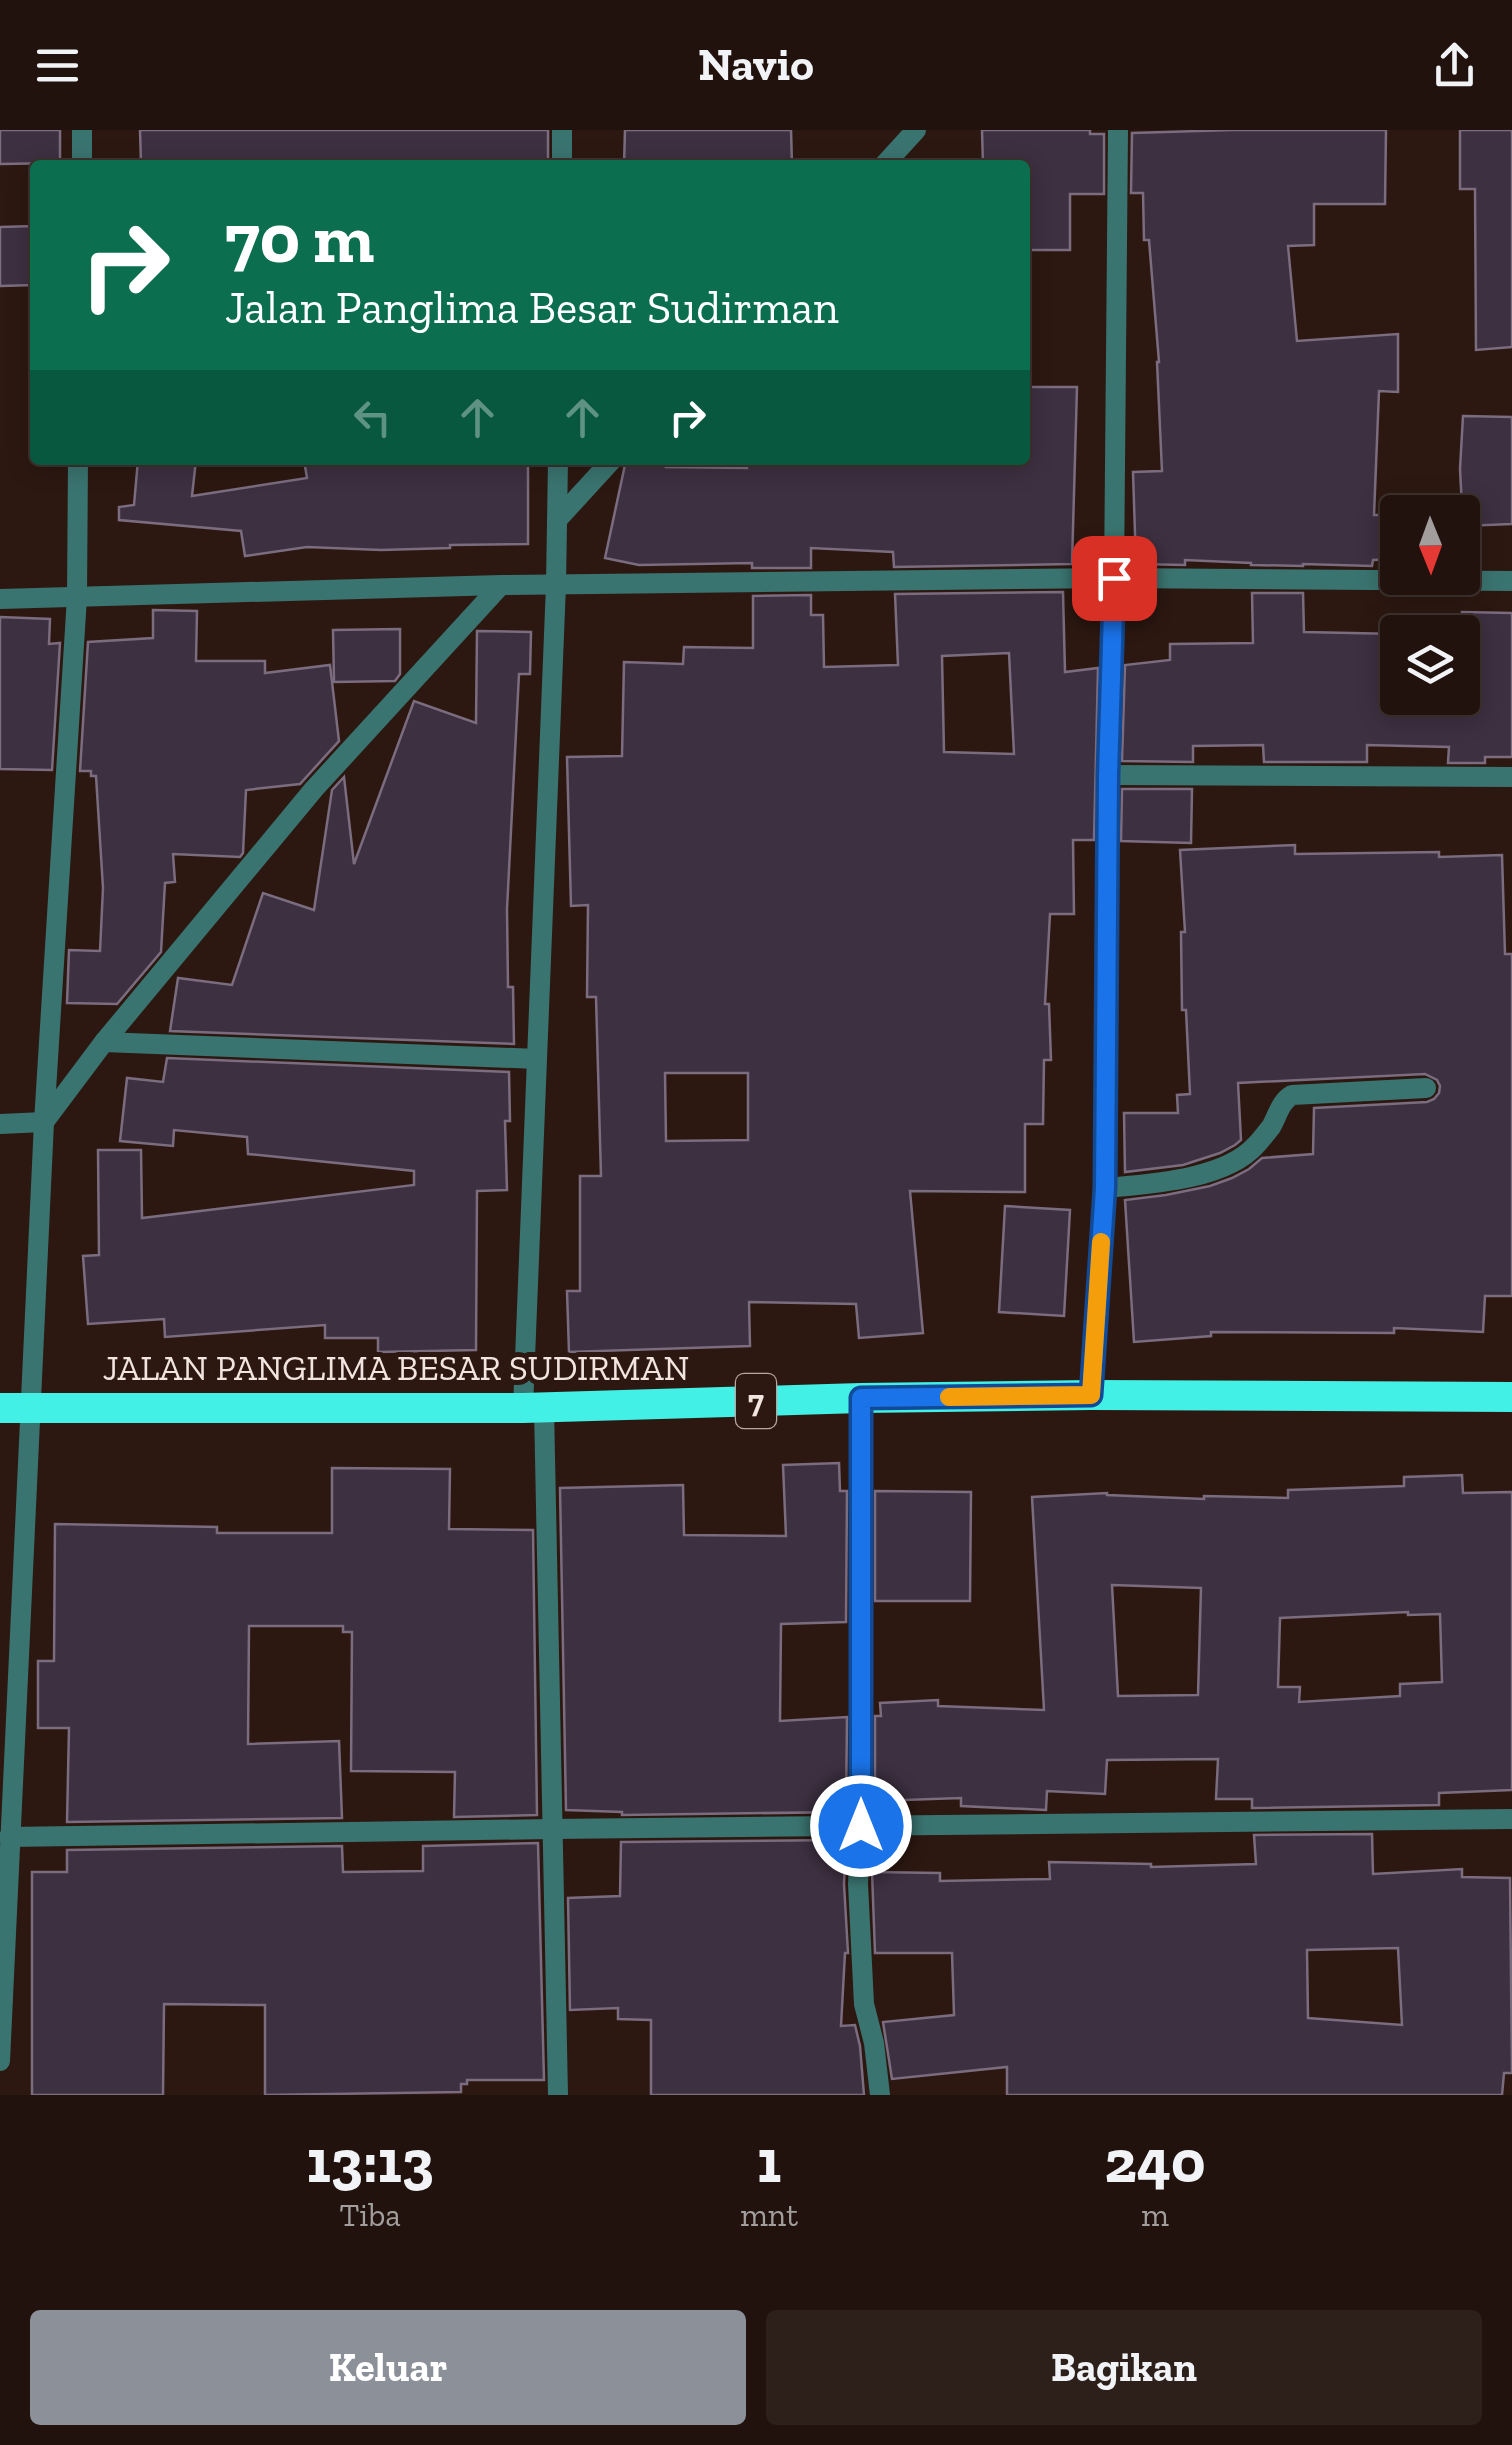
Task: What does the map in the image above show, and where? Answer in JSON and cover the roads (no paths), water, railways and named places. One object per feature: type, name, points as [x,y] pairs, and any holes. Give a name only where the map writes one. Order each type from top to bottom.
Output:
[{"type":"highway","name":"JALAN PANGLIMA BESAR SUDIRMAN","points":[[15,1408],[533,1408],[1091,1395],[1512,1397]]},
{"type":"street","points":[[82,130],[82,160]]},
{"type":"street","points":[[562,130],[562,160]]},
{"type":"street","points":[[889,160],[916,130]]},
{"type":"street","points":[[1091,1395],[1105,1188],[1118,130]]},
{"type":"street","points":[[0,2061],[10,1838],[15,1408],[44,1122],[76,597],[78,465]]},
{"type":"street","points":[[558,465],[537,1060],[533,1408],[558,2095]]},
{"type":"street","points":[[557,520],[607,465]]},
{"type":"street","points":[[0,598],[501,585],[1114,578],[1512,580]]},
{"type":"street","points":[[44,1122],[104,1042],[314,789],[501,585]]},
{"type":"street","points":[[1108,775],[1512,777]]},
{"type":"street","points":[[104,1042],[537,1060]]},
{"type":"street","points":[[1105,1188],[1172,1180],[1233,1163],[1252,1149],[1271,1126],[1284,1099],[1292,1095],[1426,1088]]},
{"type":"street","points":[[0,1124],[44,1122]]},
{"type":"street","points":[[861,1398],[858,1884],[864,2004],[874,2042],[880,2095]]},
{"type":"street","points":[[10,1838],[1512,1819]]}]
